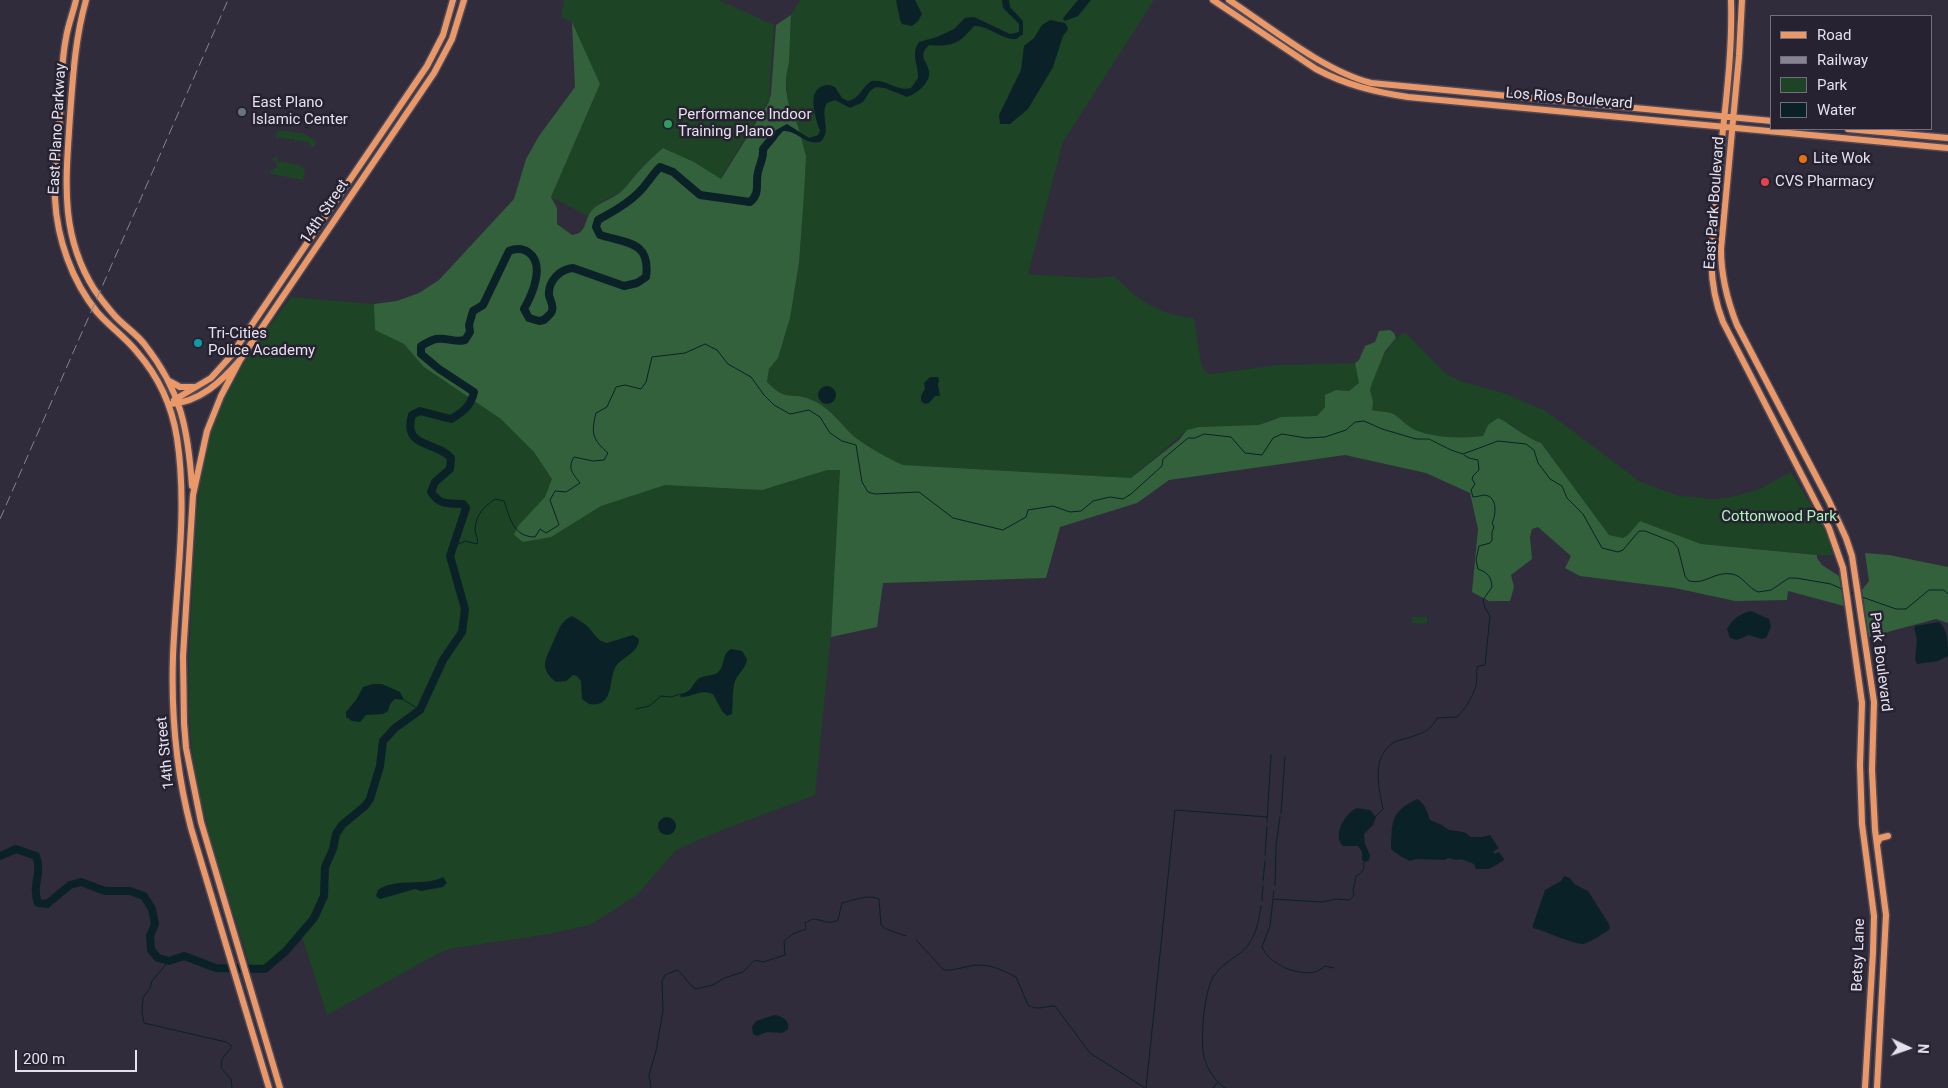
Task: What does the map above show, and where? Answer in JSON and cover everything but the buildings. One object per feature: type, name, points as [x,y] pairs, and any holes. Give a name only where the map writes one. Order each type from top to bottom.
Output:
[{"type":"main road","name":"East Plano Parkway","points":[[76,0],[64,52],[56,174],[55,198],[62,242],[81,287],[98,312],[138,352],[159,384],[169,404]]},
{"type":"main road","name":"East Plano Parkway","points":[[86,0],[75,46],[66,187],[67,216],[72,240],[82,267],[95,290],[114,316],[144,344],[169,380],[178,400],[189,442],[192,495]]},
{"type":"main road","name":"14th Street","points":[[178,400],[211,378],[223,367],[426,66],[443,35],[454,0]]},
{"type":"main road","name":"14th Street","points":[[269,1088],[198,852],[184,800],[176,750],[174,656],[182,473],[177,436],[169,404],[203,393],[214,386],[240,360],[434,73],[452,40],[464,0]]},
{"type":"main road","name":"Los Rios Boulevard","points":[[1213,0],[1316,69],[1334,78],[1369,90],[1407,97],[1732,128],[1770,130]]},
{"type":"main road","name":"Los Rios Boulevard","points":[[1229,0],[1320,61],[1360,80],[1393,86],[1428,87],[1770,121]]},
{"type":"main road","name":"East Park Boulevard","points":[[1732,0],[1710,268],[1720,313],[1829,528]]},
{"type":"main road","name":"East Park Boulevard","points":[[1742,0],[1721,264],[1724,287],[1730,308],[1741,334],[1842,530]]},
{"type":"main road","points":[[1732,13],[1742,13]]},
{"type":"main road","points":[[1656,120],[1659,110]]},
{"type":"main road","name":"Los Rios Boulevard","points":[[1778,130],[1948,148]]},
{"type":"main road","points":[[1859,130],[1948,138]]},
{"type":"main road","points":[[1715,206],[1725,207]]},
{"type":"main road","points":[[268,300],[276,306]]},
{"type":"main road","points":[[138,352],[144,344]]},
{"type":"main road","points":[[192,495],[209,425],[221,396],[240,360]]},
{"type":"main road","points":[[169,380],[177,386],[184,388],[198,387]]},
{"type":"main road","name":"14th Street","points":[[192,495],[184,656],[186,748],[194,793],[209,849],[280,1088]]},
{"type":"main road","name":"Park Boulevard","points":[[1829,528],[1843,568],[1862,703],[1860,765],[1862,824]]},
{"type":"main road","name":"Park Boulevard","points":[[1842,530],[1849,545],[1855,572],[1874,702],[1872,770],[1875,830]]},
{"type":"main road","points":[[174,656],[184,656]]},
{"type":"main road","name":"Betsy Lane","points":[[1862,824],[1874,916],[1865,1088]]},
{"type":"main road","name":"Betsy Lane","points":[[1875,830],[1886,915],[1877,1088]]},
{"type":"main road","points":[[1876,845],[1880,838],[1888,836]]},
{"type":"main road","points":[[1874,916],[1886,915]]},
{"type":"green space","name":"Performance Indoor Training Plano","points":[[564,0],[719,0],[774,25],[769,100],[720,179],[694,162],[663,148],[640,169],[621,192],[599,203],[588,216],[551,197],[600,84],[572,22],[561,17]]},
{"type":"green space","points":[[800,0],[1154,0],[1063,142],[1028,274],[1093,278],[1115,276],[1123,285],[1150,305],[1171,314],[1194,318],[1201,364],[1205,372],[1211,374],[1278,365],[1355,363],[1360,383],[1349,391],[1337,390],[1317,416],[1271,419],[1260,425],[1199,427],[1187,430],[1131,478],[903,465],[879,453],[856,438],[830,412],[818,403],[805,398],[780,393],[767,382],[769,369],[778,358],[790,318],[799,263],[806,156],[798,126],[788,102],[786,77],[789,62],[791,15]]},
{"type":"green space","points":[[791,15],[786,89],[788,102],[798,126],[806,156],[804,194],[799,263],[790,318],[778,358],[769,369],[767,382],[784,395],[805,398],[818,403],[830,412],[856,438],[879,453],[903,465],[1131,478],[1179,440],[1187,430],[1199,427],[1259,425],[1281,417],[1317,416],[1325,407],[1325,395],[1336,390],[1349,391],[1359,383],[1355,363],[1359,360],[1365,346],[1375,342],[1379,331],[1390,330],[1396,338],[1385,351],[1372,383],[1370,390],[1373,402],[1372,410],[1391,413],[1417,431],[1445,437],[1483,436],[1488,425],[1498,418],[1529,438],[1541,443],[1609,535],[1623,538],[1640,521],[1701,544],[1817,555],[1822,565],[1839,576],[1844,606],[1788,591],[1787,600],[1735,601],[1675,588],[1580,576],[1565,568],[1571,556],[1538,527],[1532,529],[1530,537],[1532,559],[1511,575],[1514,587],[1510,601],[1489,601],[1472,592],[1478,529],[1470,493],[1426,473],[1345,455],[1169,480],[1137,503],[1060,527],[1046,578],[883,583],[877,627],[831,637],[840,470],[827,470],[762,490],[665,485],[601,506],[551,537],[523,542],[514,535],[518,526],[545,497],[552,479],[534,452],[501,419],[424,367],[404,344],[375,330],[374,304],[397,301],[419,293],[439,280],[514,199],[526,159],[539,136],[575,87],[572,22],[600,84],[551,197],[557,208],[557,224],[572,235],[581,232],[592,210],[622,191],[663,148],[694,162],[721,179],[769,102],[776,25]]},
{"type":"green space","points":[[279,130],[302,133],[315,140],[316,144],[312,148],[310,143],[297,140],[295,144],[295,140],[279,137],[277,140],[276,133]]},
{"type":"green space","points":[[277,157],[277,161],[301,165],[300,167],[305,168],[303,180],[271,174],[270,170],[277,168],[276,161],[272,160]]},
{"type":"green space","points":[[291,297],[374,304],[474,367],[638,479],[848,461],[815,795],[712,834],[676,850],[637,895],[590,925],[549,934],[455,948],[441,952],[327,1015],[300,930],[266,966],[250,967],[207,827],[200,799],[191,741],[188,679],[195,533],[202,471],[211,431],[218,411],[242,366]]},
{"type":"green space","name":"Cottonwood Park","points":[[1405,332],[1446,374],[1463,382],[1504,393],[1546,411],[1639,481],[1667,492],[1681,496],[1712,499],[1726,498],[1755,491],[1791,472],[1826,530],[1833,556],[1701,544],[1640,521],[1623,538],[1609,535],[1541,443],[1529,438],[1509,423],[1488,425],[1483,436],[1445,437],[1416,431],[1393,414],[1371,410],[1370,389],[1374,373],[1393,342]]},
{"type":"green space","points":[[1865,553],[1889,555],[1948,567],[1948,623],[1936,619],[1869,637],[1862,590],[1869,581]]},
{"type":"green space","points":[[1412,617],[1427,617],[1427,624],[1412,623]]},
{"type":"water","points":[[896,0],[915,0],[922,14],[912,26],[902,24]]},
{"type":"water","points":[[1002,0],[1009,0],[1010,7],[1023,21],[1023,34],[1016,39],[974,26],[964,37],[954,43],[949,45],[929,45],[925,49],[923,56],[929,71],[928,80],[915,93],[907,97],[885,88],[876,87],[870,91],[863,102],[850,108],[835,100],[827,103],[825,108],[826,128],[824,138],[820,142],[805,140],[788,131],[783,131],[770,146],[766,142],[776,130],[787,124],[809,138],[818,135],[820,131],[815,113],[814,99],[815,93],[823,86],[835,87],[842,98],[848,101],[855,98],[872,81],[906,89],[911,88],[918,78],[915,51],[919,42],[937,37],[954,29],[965,18],[974,17],[1010,34],[1019,32],[1019,24],[1003,8]]},
{"type":"water","points":[[1078,0],[1091,0],[1078,16],[1065,21],[1064,17]]},
{"type":"water","points":[[1050,20],[1065,23],[1068,28],[1063,36],[1053,67],[1028,109],[1010,124],[1000,124],[999,115],[1021,70],[1024,46],[1034,38],[1042,25]]},
{"type":"water","points":[[930,377],[938,377],[940,396],[935,396],[929,403],[925,404],[921,401],[921,396],[925,389],[924,383]]},
{"type":"water","points":[[827,386],[833,389],[836,395],[833,401],[827,404],[821,401],[818,395],[821,389]]},
{"type":"water","points":[[1751,611],[1769,619],[1771,627],[1766,638],[1761,639],[1749,635],[1737,640],[1730,638],[1727,629],[1731,622],[1740,615]]},
{"type":"water","points":[[572,616],[586,625],[603,642],[607,643],[633,635],[639,639],[634,651],[616,666],[607,697],[603,702],[597,704],[589,704],[582,699],[581,681],[577,676],[573,675],[566,681],[556,682],[550,677],[545,667],[545,662],[559,629],[565,620]]},
{"type":"water","points":[[1939,622],[1946,633],[1948,656],[1938,661],[1917,664],[1915,659],[1917,640],[1914,628]]},
{"type":"water","points":[[731,649],[742,651],[747,659],[745,666],[735,681],[732,714],[727,716],[722,711],[713,694],[704,692],[681,697],[680,694],[689,690],[698,679],[717,673],[722,667],[726,654]]},
{"type":"water","points":[[382,684],[400,692],[404,700],[395,699],[390,704],[388,711],[383,714],[366,715],[360,722],[352,721],[346,717],[346,712],[356,700],[363,687]]},
{"type":"water","points":[[1417,799],[1424,805],[1430,820],[1449,830],[1464,832],[1471,837],[1490,835],[1498,847],[1494,854],[1499,852],[1504,859],[1503,861],[1489,869],[1476,869],[1474,864],[1461,859],[1416,859],[1410,861],[1395,852],[1391,849],[1394,819],[1397,813]]},
{"type":"water","points":[[1357,808],[1370,810],[1376,817],[1373,825],[1364,834],[1365,844],[1370,855],[1369,860],[1366,862],[1362,860],[1362,852],[1358,846],[1343,846],[1339,836],[1339,830],[1344,819]]},
{"type":"water","points":[[663,817],[671,817],[676,822],[674,833],[663,835],[658,830],[658,822]]},
{"type":"water","points":[[1564,876],[1588,891],[1609,924],[1610,929],[1597,938],[1583,944],[1533,928],[1545,890],[1561,881]]},
{"type":"water","points":[[443,877],[447,883],[443,887],[421,891],[415,889],[380,899],[376,896],[378,890],[385,886],[435,880]]},
{"type":"water","points":[[774,1015],[785,1019],[788,1023],[788,1029],[782,1033],[767,1032],[757,1036],[753,1034],[752,1027],[756,1021]]},
{"type":"waterway","points":[[0,856],[16,849],[36,856],[38,862],[36,891],[38,903],[47,904],[70,885],[81,882],[105,891],[130,891],[144,896],[152,909],[155,924],[150,936],[151,950],[158,958],[169,961],[184,956],[216,968],[265,969],[286,951],[314,918],[324,896],[325,867],[333,849],[336,834],[342,825],[365,806],[370,799],[380,766],[383,741],[395,728],[420,710],[443,660],[462,632],[465,609],[450,556],[466,508],[463,504],[441,502],[431,492],[435,482],[450,469],[451,458],[438,449],[416,439],[412,434],[410,426],[412,415],[420,411],[451,419],[466,408],[474,392],[439,369],[421,354],[421,346],[436,339],[465,340],[470,332],[469,325],[473,311],[483,305],[509,251],[512,250],[519,249],[528,252],[536,264],[537,272],[534,288],[524,309],[529,318],[539,321],[544,320],[552,311],[549,295],[550,285],[559,273],[568,269],[573,268],[624,286],[637,283],[646,277],[647,265],[645,256],[635,246],[627,242],[600,235],[596,227],[598,220],[632,198],[660,167],[673,172],[700,195],[750,202],[757,191],[757,176],[763,149],[773,137]]},
{"type":"waterway","points":[[454,546],[465,541],[477,544],[478,540],[475,529],[477,519],[484,508],[495,499],[504,501],[514,526],[522,534],[535,537],[540,529],[546,533],[559,525],[550,500],[555,491],[566,492],[580,483],[571,468],[574,457],[593,461],[604,460],[608,453],[599,444],[594,435],[594,420],[596,413],[607,407],[616,387],[625,385],[641,389],[646,382],[652,357],[685,353],[705,344],[717,350],[728,364],[751,377],[774,405],[790,414],[809,410],[820,417],[830,433],[842,441],[856,445],[862,482],[868,492],[875,494],[919,492],[953,518],[1003,530],[1026,517],[1028,510],[1053,506],[1070,512],[1081,511],[1093,501],[1110,497],[1123,499],[1162,466],[1163,459],[1188,438],[1195,438],[1204,434],[1231,437],[1245,453],[1262,455],[1273,438],[1282,434],[1306,438],[1325,437],[1346,430],[1355,422],[1364,421],[1382,429],[1416,439],[1429,439],[1463,454],[1498,441],[1526,444],[1534,450],[1538,463],[1550,479],[1562,486],[1567,498],[1583,514],[1602,548],[1618,552],[1623,550],[1639,531],[1645,531],[1673,542],[1678,548],[1685,576],[1689,581],[1695,582],[1720,574],[1732,574],[1739,577],[1758,592],[1771,590],[1789,578],[1831,584],[1844,590]]},
{"type":"waterway","points":[[1375,817],[1383,809],[1378,776],[1380,760],[1384,752],[1394,742],[1425,731],[1433,725],[1437,718],[1457,717],[1468,703],[1477,684],[1478,666],[1485,665],[1490,616],[1483,600],[1492,587],[1490,578],[1478,569],[1476,560],[1479,546],[1490,543],[1492,540],[1494,527],[1492,523],[1495,507],[1489,496],[1473,497],[1471,490],[1475,484],[1472,479],[1479,470],[1478,460],[1464,455]]},
{"type":"waterway","points":[[1862,597],[1896,609],[1906,609],[1929,590],[1944,590],[1948,594]]},
{"type":"waterway","points":[[1848,591],[1856,595]]},
{"type":"waterway","points":[[636,709],[649,706],[661,696],[671,697],[680,694]]},
{"type":"waterway","points":[[404,700],[420,710]]},
{"type":"waterway","points":[[1267,822],[1271,755]]},
{"type":"waterway","points":[[1281,813],[1285,757]]},
{"type":"waterway","points":[[1146,1088],[1175,810],[1267,817]]},
{"type":"waterway","points":[[1275,885],[1276,846],[1280,816]]},
{"type":"waterway","points":[[1265,855],[1267,826]]},
{"type":"waterway","points":[[1263,881],[1265,861]]},
{"type":"waterway","points":[[1334,968],[1325,966],[1315,972],[1300,972],[1284,967],[1271,959],[1262,947],[1270,926],[1273,899],[1322,902],[1336,899],[1350,900],[1354,895],[1356,876],[1363,871],[1364,862]]},
{"type":"waterway","points":[[1262,901],[1263,886]]},
{"type":"waterway","points":[[1273,898],[1274,891]]},
{"type":"waterway","points":[[651,1088],[649,1075],[656,1051],[663,1011],[662,981],[665,975],[677,970],[696,989],[713,985],[724,978],[743,972],[755,960],[763,962],[785,955],[784,941],[793,934],[806,929],[805,923],[813,919],[829,922],[838,920],[842,903],[865,897],[879,899],[881,925],[886,929],[906,936]]},
{"type":"waterway","points":[[1225,1088],[1212,1074],[1204,1057],[1203,1028],[1207,994],[1215,974],[1223,965],[1242,952],[1251,941],[1257,928],[1261,906]]},
{"type":"waterway","points":[[916,940],[944,970],[984,965],[1016,977],[1028,1005],[1038,1008],[1055,1006],[1090,1053],[1145,1088]]},
{"type":"waterway","points":[[169,961],[152,981],[150,988],[143,998],[142,1012],[144,1023],[226,1042],[231,1045],[231,1048],[222,1059],[221,1068],[231,1079],[232,1088]]},
{"type":"waterway","points":[[1213,1088],[1217,1083]]},
{"type":"railway","points":[[0,519],[228,0]]},
{"type":"place","name":"East Plano Islamic Center","points":[[242,112]]},
{"type":"place","name":"Performance Indoor Training Plano","points":[[668,124]]},
{"type":"place","name":"Lite Wok","points":[[1803,159]]},
{"type":"place","name":"CVS Pharmacy","points":[[1765,182]]},
{"type":"place","name":"Tri-Cities Police Academy","points":[[198,343]]}]
